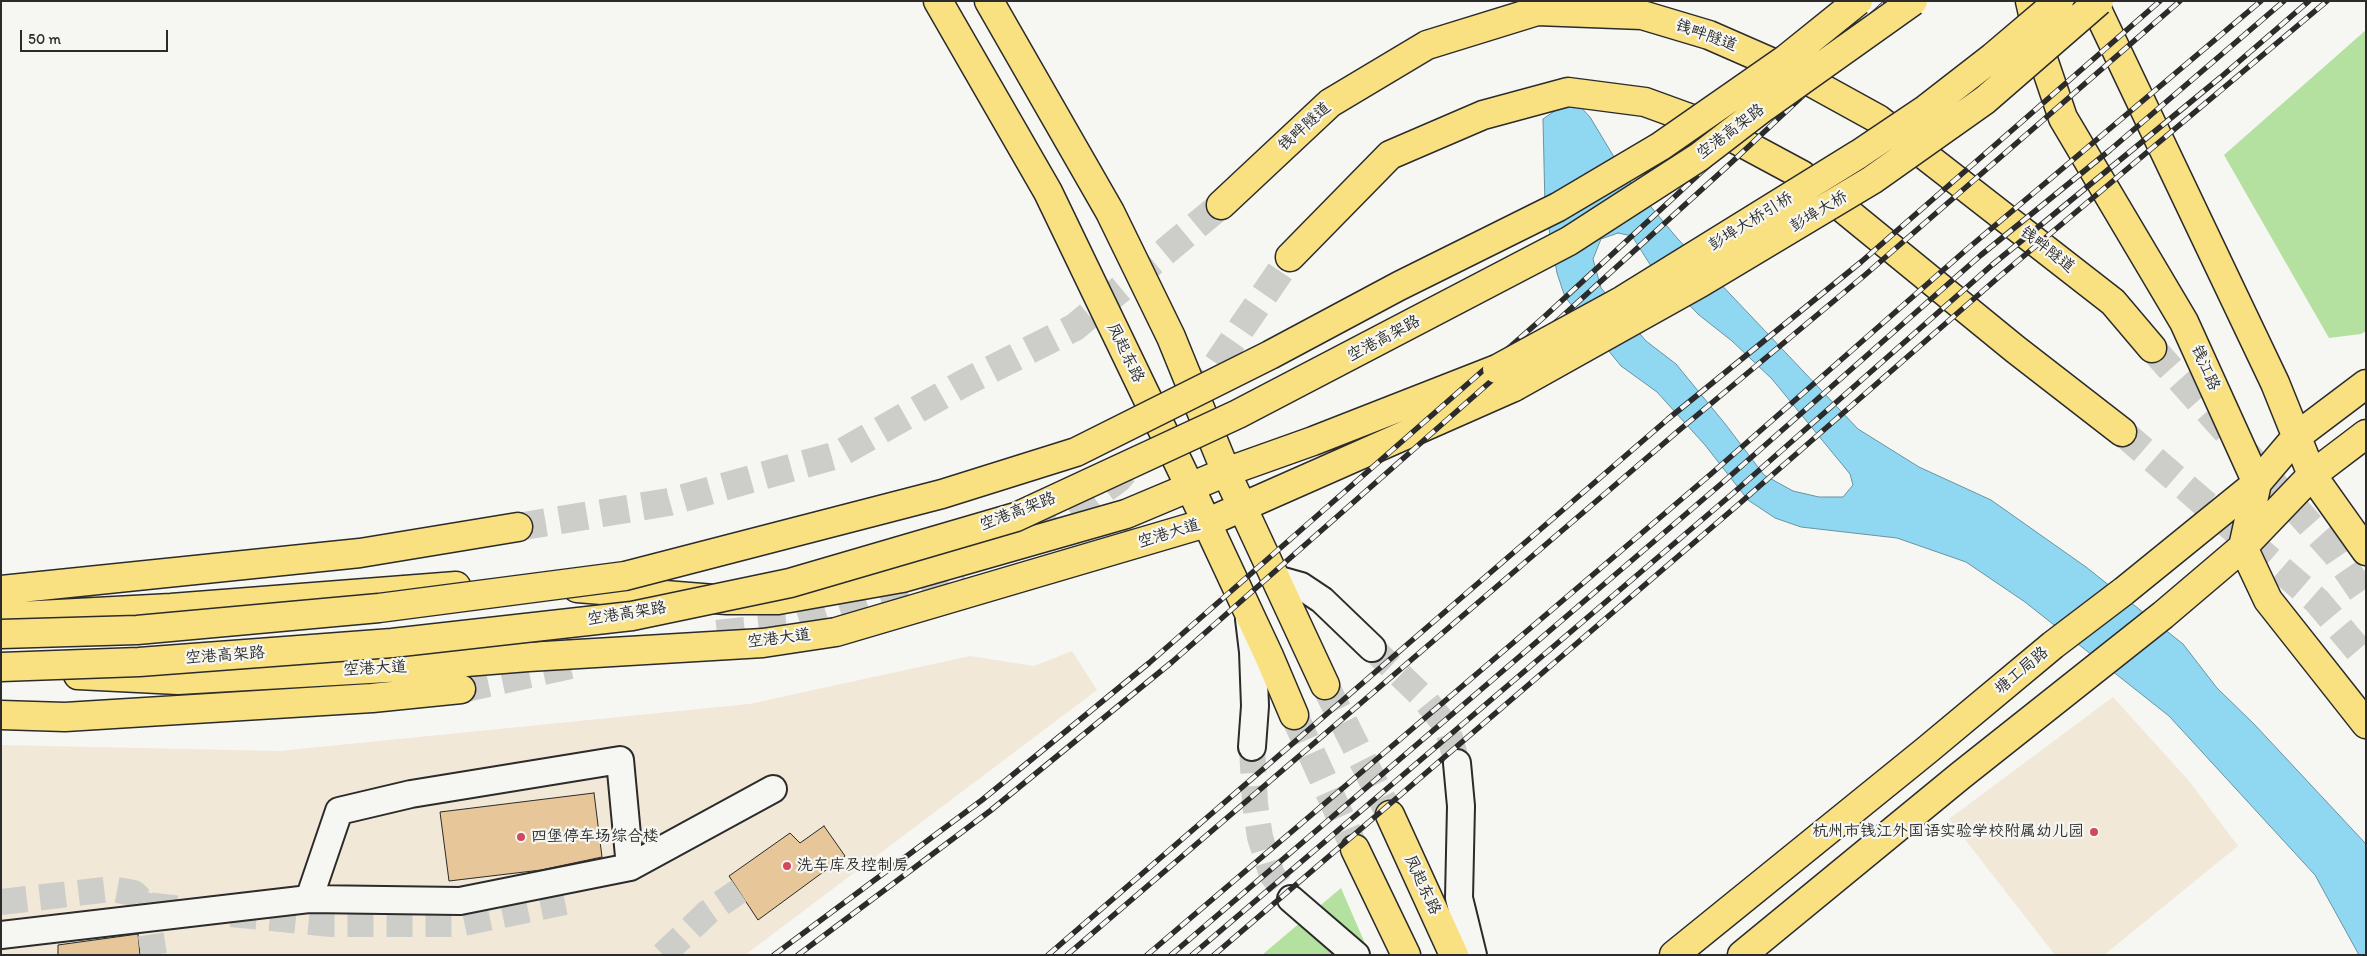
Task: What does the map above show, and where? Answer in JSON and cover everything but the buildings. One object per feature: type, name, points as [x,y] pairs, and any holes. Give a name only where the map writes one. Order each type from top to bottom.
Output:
[{"type":"main road","name":"凤起东路","points":[[938,1],[1048,192],[1248,610],[1294,715]]},
{"type":"main road","points":[[989,1],[1110,212],[1171,337],[1226,472],[1325,686]]},
{"type":"main road","name":"空港高架路","points":[[1,634],[137,630],[379,608],[625,576],[942,494],[1076,452],[1270,356],[1399,286],[1558,207],[1661,146],[1786,59],[1858,1]]},
{"type":"main road","name":"空港高架路","points":[[1,669],[139,662],[392,643],[632,616],[790,583],[1016,517],[1238,414],[1569,241],[1699,157],[1764,107],[1913,1]]},
{"type":"main road","name":"钱江路","points":[[2030,1],[2044,62],[2063,118],[2184,322],[2257,482]]},
{"type":"main road","name":"彭埠大桥引桥","points":[[1505,378],[1623,300],[1859,154],[1926,109],[1993,57],[2059,1]]},
{"type":"main road","points":[[2093,1],[2271,374],[2312,475],[2366,551]]},
{"type":"main road","name":"彭埠大桥","points":[[1505,378],[1700,283],[1872,180],[1985,100],[2099,1]]},
{"type":"main road","name":"钱畔隧道","points":[[1220,205],[1330,103],[1427,44],[1537,11],[1642,15],[1709,35],[1789,70],[1878,119],[2113,302],[2152,348]]},
{"type":"main road","points":[[1290,257],[1390,155],[1483,116],[1568,92],[1645,102],[1712,126],[1802,175],[2015,349],[2122,432]]},
{"type":"main road","name":"空港大道","points":[[1,617],[171,608],[475,584],[548,586],[727,600],[778,600],[902,578],[1126,514],[1226,472],[1313,441],[1505,378]]},
{"type":"main road","name":"空港大道","points":[[1,669],[178,680],[763,643],[836,632],[1206,523],[1505,378]]},
{"type":"main road","name":"塘工局路","points":[[1674,955],[1927,750],[2052,645],[2124,591],[2257,482],[2297,436],[2366,384]]},
{"type":"main road","points":[[1742,955],[2163,615],[2243,547],[2312,475],[2366,434]]},
{"type":"main road","points":[[2257,482],[2243,547],[2268,600],[2366,724]]},
{"type":"main road","points":[[1,590],[360,554],[518,527]]},
{"type":"main road","points":[[1,715],[65,717],[372,698],[461,688]]},
{"type":"main road","name":"凤起东路","points":[[1390,815],[1454,955]]},
{"type":"main road","points":[[1355,849],[1406,955]]},
{"type":"street","points":[[1276,579],[1301,586],[1322,600],[1372,648]]},
{"type":"street","points":[[1248,610],[1253,652],[1255,706],[1252,747]]},
{"type":"street","points":[[309,899],[339,810],[411,794],[620,760],[630,867]]},
{"type":"street","points":[[1457,763],[1461,806],[1459,898],[1472,955]]},
{"type":"street","points":[[1,935],[309,899],[460,901],[630,867],[773,789]]},
{"type":"street","points":[[1291,899],[1356,955]]},
{"type":"shaded area","points":[[1072,651],[1097,690],[745,955],[1,955],[1,745],[279,751],[749,704],[970,656],[1034,666]]},
{"type":"shaded area","name":"杭州市钱江外国语实验学校附属幼儿园","points":[[2113,697],[2189,781],[2238,846],[2104,955],[2055,955],[1949,819]]},
{"type":"green space","points":[[2366,30],[2366,331],[2361,334],[2329,338],[2224,155]]},
{"type":"green space","points":[[1341,888],[1370,955],[1262,955]]},
{"type":"water","points":[[1576,102],[1590,117],[1626,177],[1677,238],[1858,429],[1919,467],[1991,500],[2086,567],[2183,644],[2217,688],[2254,724],[2366,844],[2366,955],[2359,955],[2315,875],[2169,716],[2025,602],[1966,562],[1897,538],[1801,527],[1775,518],[1748,500],[1705,445],[1657,392],[1621,366],[1565,297],[1557,273],[1545,207],[1543,119],[1559,108]],"holes":[[[1618,233],[1632,236],[1651,266],[1699,315],[1732,341],[1772,379],[1850,474],[1853,485],[1843,497],[1819,497],[1793,491],[1764,475],[1676,364],[1646,341],[1601,288],[1593,259],[1601,239]]]},
{"type":"tunnel","points":[[518,527],[669,502],[837,455],[964,383],[1075,327],[1221,205]]},
{"type":"tunnel","points":[[1190,396],[1217,364],[1290,257]]},
{"type":"tunnel","points":[[2152,348],[2336,554],[2366,598]]},
{"type":"tunnel","points":[[2122,432],[2317,601],[2366,659]]},
{"type":"tunnel","points":[[1037,538],[1117,480],[1124,472]]},
{"type":"tunnel","points":[[717,634],[800,625],[963,573]]},
{"type":"tunnel","points":[[1372,648],[1422,696],[1447,727],[1457,763]]},
{"type":"tunnel","points":[[461,689],[584,662]]},
{"type":"tunnel","points":[[1325,685],[1390,815]]},
{"type":"tunnel","points":[[1294,715],[1355,849]]},
{"type":"tunnel","points":[[1252,747],[1255,804],[1260,837],[1272,875],[1291,899]]},
{"type":"tunnel","points":[[1,902],[112,889],[134,893],[146,905],[182,909]]},
{"type":"tunnel","points":[[663,955],[707,913],[739,891]]},
{"type":"tunnel","points":[[231,914],[331,924],[459,924],[565,902]]},
{"type":"tunnel","points":[[137,906],[146,905],[154,955]]},
{"type":"railway","points":[[774,955],[982,800],[1149,663],[1544,317],[1887,1]]},
{"type":"railway","points":[[798,955],[990,811],[1172,662],[1490,382],[1732,162],[1904,1]]},
{"type":"railway","points":[[1048,955],[1668,419],[1861,262],[2160,1]]},
{"type":"railway","points":[[1067,955],[1677,432],[1865,275],[2180,1]]},
{"type":"railway","points":[[1147,955],[1711,474],[1966,250],[2261,1]]},
{"type":"railway","points":[[1171,955],[1721,484],[1981,255],[2110,150],[2284,1]]},
{"type":"railway","points":[[1192,955],[1731,495],[1992,265],[2221,77],[2309,1]]},
{"type":"railway","points":[[1214,955],[1739,504],[2000,276],[2327,1]]},
{"type":"place","name":"杭州市钱江外国语实验学校附属幼儿园","points":[[2094,832]]},
{"type":"place","name":"四堡停车场综合楼","points":[[521,837]]},
{"type":"place","name":"洗车库及控制房","points":[[787,866]]}]
